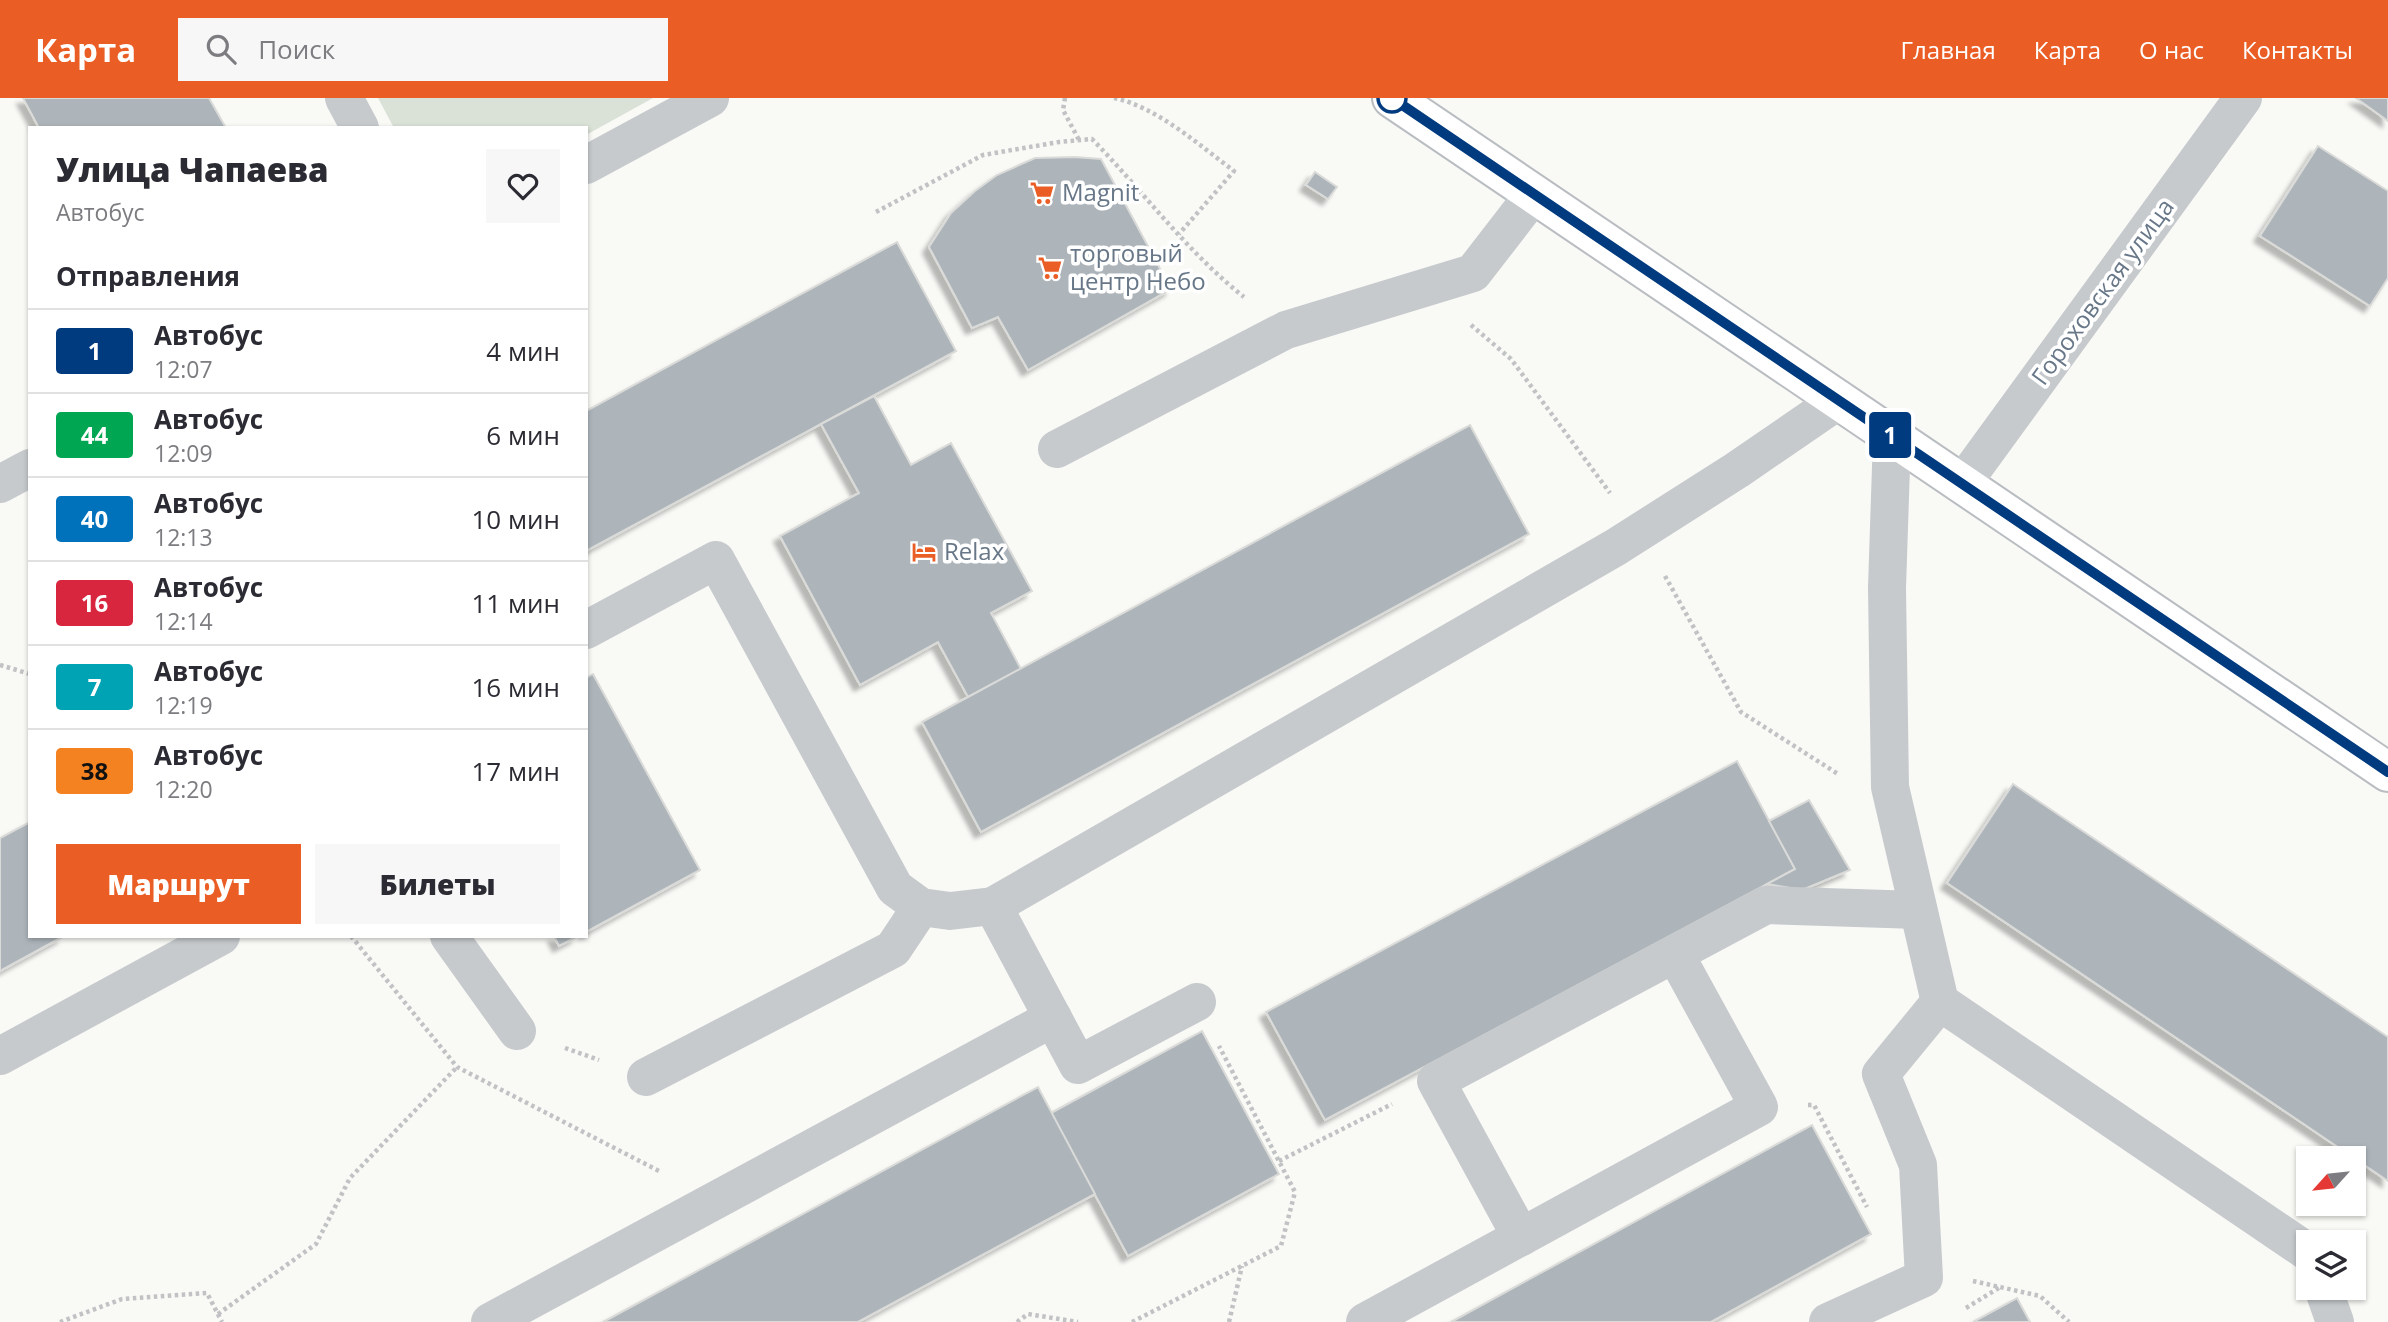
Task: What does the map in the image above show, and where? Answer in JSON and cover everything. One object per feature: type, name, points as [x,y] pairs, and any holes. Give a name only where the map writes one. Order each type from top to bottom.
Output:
[{"type":"main road","points":[[1392,98],[2388,772]]},
{"type":"street","points":[[344,98],[359,126]]},
{"type":"street","points":[[588,164],[710,98]]},
{"type":"street","name":"Гороховская улица","points":[[1962,484],[2243,98]]},
{"type":"street","points":[[1057,449],[1286,330],[1473,274],[1534,194]]},
{"type":"street","points":[[588,629],[716,560],[895,888],[921,907],[950,911],[993,906],[1616,547],[1737,470],[1839,400]]},
{"type":"street","points":[[1892,436],[1887,588],[1890,787],[1940,1002],[2296,1244]]},
{"type":"street","points":[[0,484],[28,469]]},
{"type":"street","points":[[1521,1237],[1436,1081],[1766,905],[1917,910]]},
{"type":"street","points":[[993,906],[1078,1065],[1197,1002]]},
{"type":"street","points":[[646,1077],[893,949],[921,907]]},
{"type":"street","points":[[0,1056],[216,938]]},
{"type":"street","points":[[450,938],[517,1031]]},
{"type":"street","points":[[1365,1322],[1759,1107],[1675,954]]},
{"type":"street","points":[[1828,1322],[1924,1278],[1918,1165],[1881,1074],[1940,1002]]},
{"type":"street","points":[[491,1322],[1053,1018]]},
{"type":"street","points":[[2327,1300],[2335,1322]]},
{"type":"path","points":[[1065,98],[1063,110],[1079,141]]},
{"type":"path","points":[[1114,98],[1130,101],[1177,129],[1234,171],[1180,234]]},
{"type":"path","points":[[876,212],[983,155],[1092,139],[1230,286],[1286,330]]},
{"type":"path","points":[[0,664],[28,673]]},
{"type":"path","points":[[353,938],[457,1067],[717,1200]]},
{"type":"path","points":[[1132,1322],[1281,1246],[1295,1192],[1197,1002]]},
{"type":"path","points":[[517,1031],[646,1077]]},
{"type":"path","points":[[218,1314],[316,1244],[350,1178],[457,1067]]},
{"type":"path","points":[[1759,1107],[1814,1105],[1872,1216]]},
{"type":"path","points":[[1279,1161],[1362,1119]]},
{"type":"path","points":[[1229,1322],[1242,1266]]},
{"type":"path","points":[[1924,1278],[1982,1282],[2040,1296],[2069,1322]]},
{"type":"path","points":[[1961,1310],[2002,1286]]},
{"type":"path","points":[[60,1322],[122,1299],[207,1293],[222,1322]]},
{"type":"path","points":[[1017,1322],[1028,1314],[1078,1322]]},
{"type":"shaded area","points":[[378,98],[653,98],[588,134],[588,126],[393,126]]},
{"type":"building","points":[[23,98],[209,98],[225,126],[38,126]]},
{"type":"building","points":[[2356,98],[2388,98],[2388,121]]},
{"type":"building","points":[[2318,146],[2388,191],[2388,278],[2370,306],[2260,236]]},
{"type":"building","name":"торговый центр Небо","points":[[1035,158],[1101,159],[1171,289],[1028,370],[998,317],[972,328],[929,247],[951,213],[997,175]]},
{"type":"building","points":[[1315,172],[1337,187],[1328,199],[1306,185]]},
{"type":"building","points":[[897,242],[956,351],[588,550],[588,410]]},
{"type":"building","points":[[874,396],[911,465],[951,443],[1032,591],[991,613],[1021,669],[968,697],[938,642],[860,685],[780,536],[859,493],[821,424]]},
{"type":"building","points":[[1470,425],[1529,534],[981,832],[922,722]]},
{"type":"building","points":[[593,674],[700,870],[588,931],[588,677]]},
{"type":"building","points":[[1737,761],[1795,869],[1325,1120],[1266,1012]]},
{"type":"building","points":[[2013,784],[2388,1037],[2388,1181],[2366,1166],[2366,1146],[2336,1146],[1947,883]]},
{"type":"building","points":[[1809,800],[1850,870],[1802,890],[1767,884],[1795,869],[1769,821]]},
{"type":"building","points":[[28,823],[28,938],[60,938],[0,971],[0,838]]},
{"type":"building","points":[[555,938],[574,938],[559,946]]},
{"type":"building","points":[[1202,1031],[1279,1174],[1128,1256],[1051,1113]]},
{"type":"building","points":[[1038,1087],[1095,1194],[858,1322],[603,1322]]},
{"type":"building","points":[[1812,1125],[1871,1234],[1711,1322],[1451,1322]]},
{"type":"building","points":[[2017,1298],[2030,1322],[1973,1322]]},
{"type":"bus line","name":"1","points":[[1392,98],[2388,772]]},
{"type":"place","name":"Magnit","points":[[1042,193]]},
{"type":"place","name":"торговый центр Небо","points":[[1050,268]]},
{"type":"place","name":"Relax","points":[[924,552]]}]
